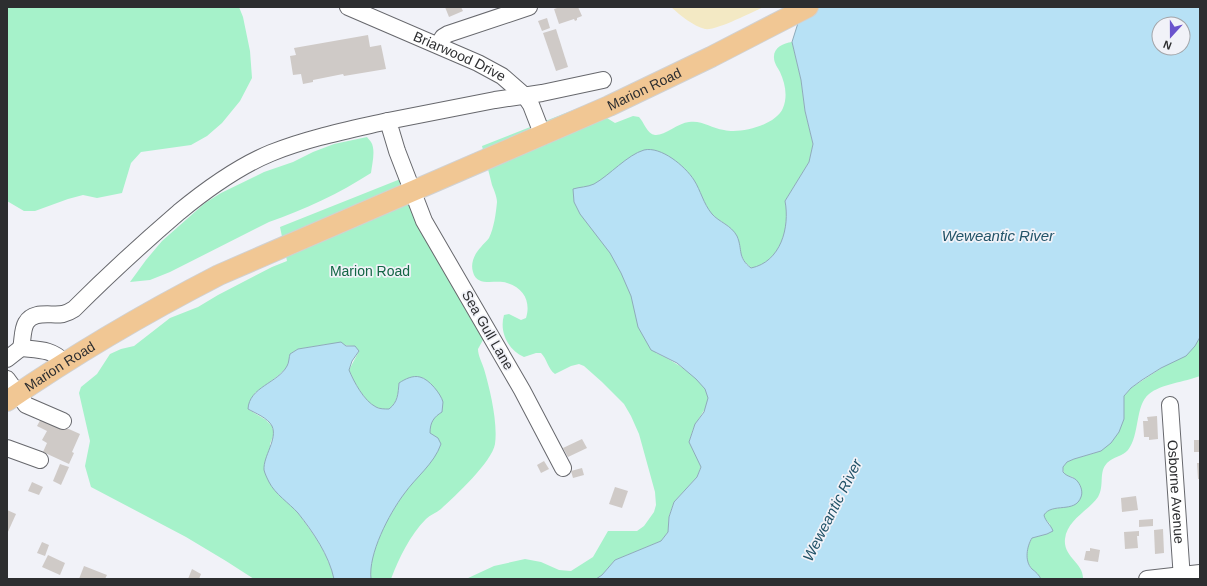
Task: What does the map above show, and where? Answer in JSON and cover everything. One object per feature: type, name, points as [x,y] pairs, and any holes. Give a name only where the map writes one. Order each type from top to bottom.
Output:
[{"type":"main road","name":"Marion Road","points":[[10,391],[64,362],[165,303],[219,275],[542,136],[657,84],[808,7]]},
{"type":"street","name":"Briarwood Drive","points":[[348,7],[438,45],[496,72],[525,96],[535,113],[542,136]]},
{"type":"street","points":[[438,45],[443,37],[448,34],[529,7]]},
{"type":"street","points":[[21,348],[23,330],[26,322],[33,316],[43,314],[65,314],[74,309],[156,232],[211,186],[270,153],[311,139],[388,121],[603,80]]},
{"type":"street","name":"Sea Gull Lane","points":[[388,121],[397,151],[424,221],[518,384],[563,468]]},
{"type":"street","points":[[7,359],[21,348],[45,351],[58,355],[64,362]]},
{"type":"street","points":[[10,391],[26,405],[63,421]]},
{"type":"street","name":"Osborne Avenue","points":[[1170,405],[1182,577]]},
{"type":"street","points":[[7,448],[40,460]]},
{"type":"street","points":[[1147,579],[1182,577],[1200,573]]},
{"type":"green space","points":[[7,7],[239,7],[243,17],[250,51],[252,78],[240,101],[222,123],[207,136],[191,145],[141,152],[131,163],[122,193],[97,198],[83,195],[35,211],[24,211],[7,201]]},
{"type":"green space","points":[[792,42],[813,144],[809,162],[785,201],[786,222],[784,232],[777,251],[770,259],[752,268],[747,264],[742,256],[738,240],[734,232],[716,218],[710,211],[702,199],[694,180],[656,353],[670,360],[695,377],[706,390],[708,401],[694,427],[689,442],[701,466],[697,477],[674,502],[669,516],[668,532],[661,541],[615,560],[602,575],[596,579],[466,579],[494,566],[525,559],[541,562],[559,570],[571,571],[593,557],[608,531],[637,531],[644,526],[654,512],[656,505],[655,492],[639,434],[624,404],[584,366],[579,364],[571,366],[555,374],[541,353],[524,357],[513,350],[504,334],[504,315],[509,314],[521,320],[526,318],[528,306],[525,296],[513,285],[503,282],[487,282],[478,280],[475,277],[472,269],[474,258],[491,234],[497,202],[482,146],[586,105],[615,123],[633,116],[639,117],[648,130],[655,135],[663,134],[689,122],[698,122],[719,129],[731,131],[739,131],[757,127],[773,119],[783,108],[785,103],[785,90],[782,76],[775,62],[774,54],[779,47]]},
{"type":"green space","points":[[367,137],[371,142],[373,149],[371,173],[322,200],[269,222],[170,272],[150,280],[130,282],[162,241],[205,203],[221,193],[264,172],[293,162],[313,152],[334,144]]},
{"type":"green space","points":[[408,176],[489,329],[478,349],[491,396],[496,436],[492,451],[480,469],[441,509],[429,516],[420,525],[401,555],[391,579],[371,579],[373,558],[380,535],[385,524],[407,489],[439,449],[424,431],[399,383],[396,401],[389,409],[377,408],[367,400],[349,370],[359,351],[354,346],[328,344],[298,349],[290,354],[288,366],[279,375],[255,393],[248,409],[266,420],[272,426],[274,434],[270,444],[270,484],[295,509],[315,536],[332,570],[334,579],[254,579],[186,537],[91,487],[85,466],[90,441],[79,393],[81,387],[97,374],[110,354],[121,349],[134,346],[170,318],[198,307],[272,267],[287,261],[280,227]]},
{"type":"green space","points":[[1200,337],[1200,376],[1166,385],[1149,394],[1145,399],[1139,413],[1132,444],[1126,452],[1112,459],[1104,467],[1098,497],[1074,521],[1067,532],[1065,545],[1067,551],[1080,569],[1083,579],[1041,579],[1029,566],[1027,554],[1032,538],[1047,534],[1050,524],[1043,515],[1050,510],[1065,507],[1080,499],[1073,477],[1065,474],[1063,467],[1067,462],[1074,459],[1101,451],[1124,419],[1124,396],[1131,388],[1195,346]]},
{"type":"sand","points":[[671,7],[764,7],[717,27],[705,29],[691,23]]},
{"type":"water","name":"Weweantic River","points":[[787,7],[1200,7],[1200,337],[1195,346],[1186,356],[1161,368],[1142,380],[1131,388],[1124,396],[1124,419],[1119,432],[1111,443],[1101,451],[1067,462],[1063,467],[1063,472],[1075,479],[1079,484],[1082,495],[1078,502],[1074,505],[1048,511],[1044,515],[1053,531],[1032,538],[1030,541],[1027,554],[1029,566],[1041,579],[596,579],[602,575],[615,560],[661,541],[668,532],[669,517],[674,502],[697,477],[701,467],[689,442],[695,424],[704,412],[708,398],[705,389],[696,379],[677,363],[651,350],[638,327],[631,296],[621,273],[610,253],[580,214],[574,202],[573,189],[594,184],[631,156],[644,150],[658,151],[679,163],[694,180],[706,206],[712,214],[732,229],[737,236],[742,257],[751,268],[770,259],[781,242],[784,232],[786,222],[785,201],[809,162],[813,144],[792,42],[798,23],[798,12]]},
{"type":"water","points":[[341,342],[346,346],[355,346],[359,351],[352,361],[349,370],[364,396],[376,407],[380,409],[389,409],[396,401],[399,383],[412,377],[423,378],[431,384],[443,402],[442,412],[433,420],[430,433],[438,438],[441,444],[434,458],[398,502],[386,523],[376,546],[371,569],[371,579],[334,579],[332,570],[315,536],[298,513],[278,494],[269,482],[265,474],[264,465],[272,442],[272,426],[264,418],[248,409],[253,395],[283,372],[288,365],[290,354],[298,349]]},
{"type":"building","points":[[445,7],[461,7],[463,11],[449,17]]},
{"type":"building","points":[[560,7],[578,7],[582,16],[577,18],[575,21],[574,19],[559,24],[554,9]]},
{"type":"building","points":[[547,18],[550,28],[542,31],[538,21]]},
{"type":"building","points":[[556,29],[568,67],[556,71],[543,33]]},
{"type":"building","points":[[368,35],[370,47],[381,45],[386,69],[344,76],[343,74],[313,80],[313,82],[303,84],[301,74],[293,75],[290,56],[296,55],[294,48]]},
{"type":"building","points":[[1157,416],[1158,439],[1149,440],[1149,437],[1144,437],[1143,421],[1148,421],[1147,417]]},
{"type":"building","points":[[42,417],[80,434],[72,452],[74,453],[69,464],[43,452],[47,443],[42,440],[47,431],[37,426]]},
{"type":"building","points":[[582,439],[587,448],[568,457],[563,448]]},
{"type":"building","points":[[1194,440],[1200,440],[1200,452],[1194,452]]},
{"type":"building","points":[[544,461],[549,469],[541,473],[537,465]]},
{"type":"building","points":[[1197,463],[1200,463],[1200,479],[1198,479]]},
{"type":"building","points":[[60,464],[69,467],[61,485],[53,481]]},
{"type":"building","points":[[582,468],[584,475],[573,478],[571,471]]},
{"type":"building","points":[[32,482],[43,487],[39,495],[28,491]]},
{"type":"building","points":[[615,487],[628,491],[622,508],[609,504]]},
{"type":"building","points":[[1136,496],[1138,510],[1122,512],[1121,498]]},
{"type":"building","points":[[7,510],[16,514],[7,534]]},
{"type":"building","points":[[1153,519],[1153,526],[1139,527],[1139,520]]},
{"type":"building","points":[[1163,529],[1164,553],[1155,554],[1154,530]]},
{"type":"building","points":[[1139,531],[1139,536],[1137,536],[1138,548],[1125,549],[1124,532]]},
{"type":"building","points":[[42,542],[49,545],[45,556],[37,553]]},
{"type":"building","points":[[1090,548],[1100,550],[1098,562],[1084,560],[1086,551],[1090,551]]},
{"type":"building","points":[[48,555],[65,563],[60,575],[42,567]]},
{"type":"building","points":[[84,566],[107,575],[105,579],[79,579]]},
{"type":"building","points":[[192,569],[201,574],[199,579],[188,579]]}]
